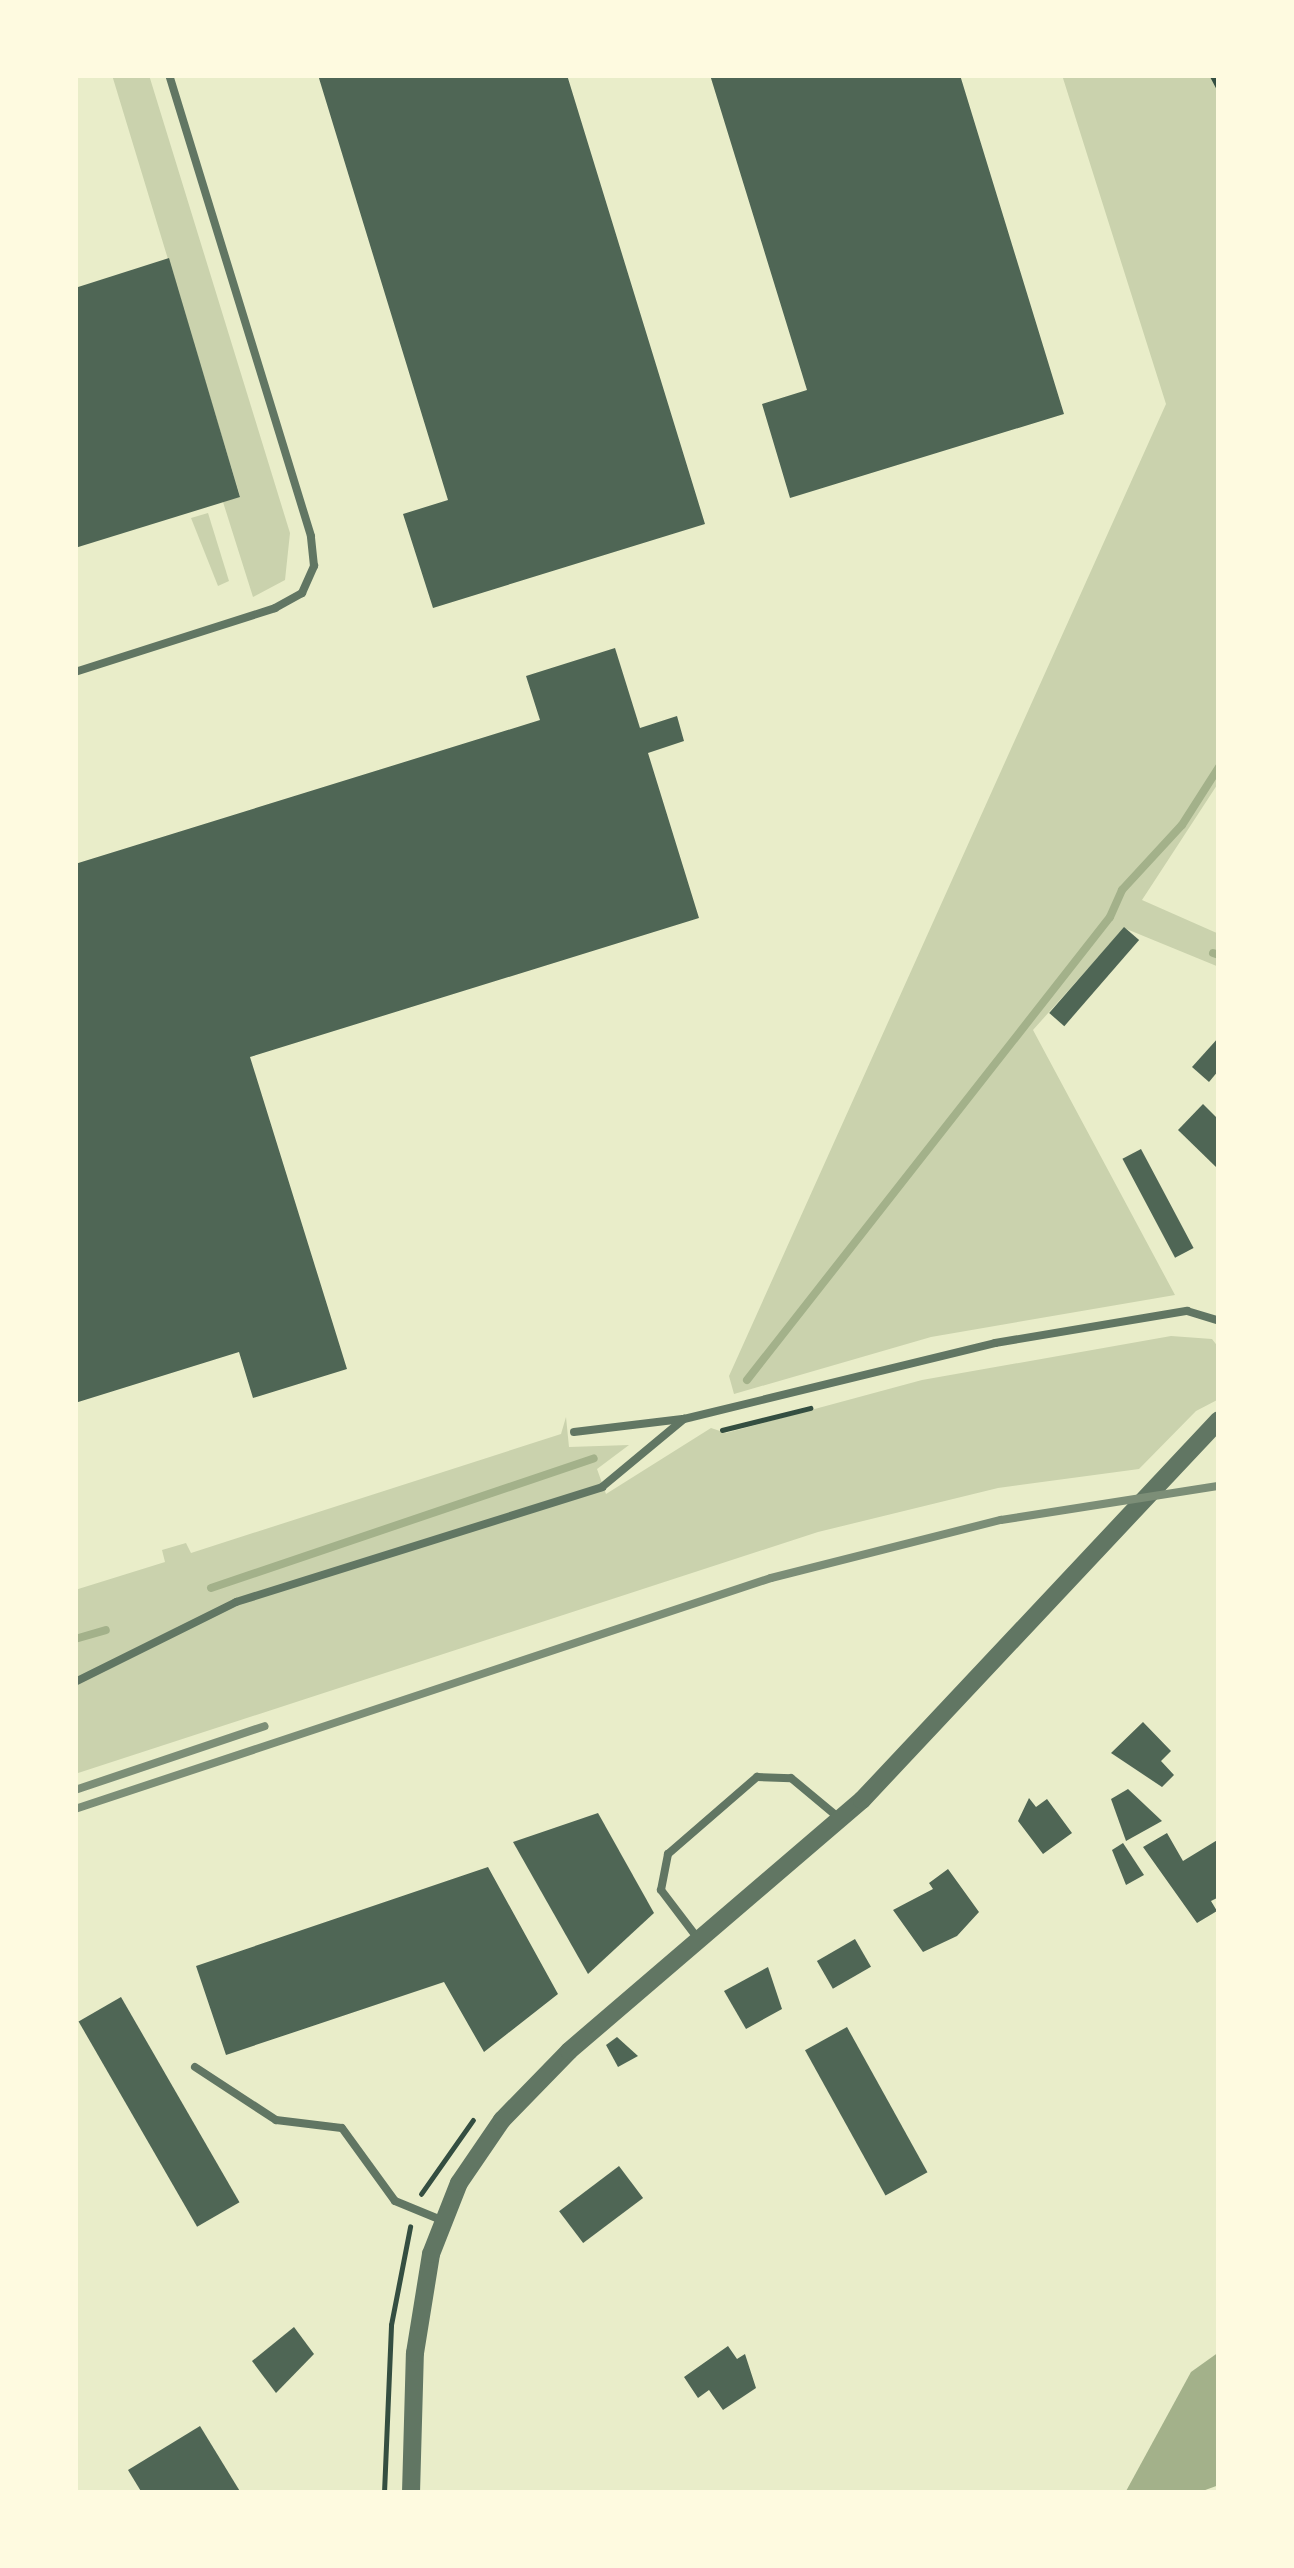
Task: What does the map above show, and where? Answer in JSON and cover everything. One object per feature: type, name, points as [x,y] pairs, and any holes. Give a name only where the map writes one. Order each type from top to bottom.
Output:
[{"type":"street","points":[[411,2493],[422,2297],[442,2220],[477,2154],[532,2085],[840,1819],[1091,1562],[1219,1420]]},
{"type":"lane","points":[[75,672],[275,608],[302,593],[314,566],[311,536],[169,75]]},
{"type":"lane","points":[[574,1432],[684,1418],[995,1343],[1187,1311],[1219,1322]]},
{"type":"lane","points":[[75,1682],[236,1602],[602,1487],[684,1418]]},
{"type":"lane","points":[[700,1941],[661,1890],[668,1854],[757,1777],[791,1778],[840,1819]]},
{"type":"lane","points":[[195,2067],[276,2120],[342,2128],[395,2201],[442,2220]]},
{"type":"path","points":[[1212,75],[1219,88]]},
{"type":"shaded area","points":[[112,75],[149,75],[290,533],[285,580],[253,597],[223,502],[240,496]]},
{"type":"shaded area","points":[[1062,75],[1214,75],[1219,86],[1219,782],[1142,900],[1219,934],[1219,967],[1124,928],[1033,1030],[1175,1295],[931,1337],[734,1394],[729,1376],[1166,404]]},
{"type":"shaded area","points":[[208,513],[229,581],[218,586],[191,518]]},
{"type":"shaded area","points":[[1171,1336],[1212,1339],[1219,1348],[1219,1399],[1196,1411],[1139,1469],[998,1488],[818,1532],[75,1774],[75,1590],[165,1562],[162,1550],[186,1543],[191,1553],[561,1434],[566,1417],[569,1447],[629,1445],[597,1469],[606,1494],[711,1428],[726,1433],[922,1380]]},
{"type":"shaded area","points":[[1219,2352],[1219,2485],[1197,2493],[1125,2493],[1191,2372]]},
{"type":"building","points":[[318,75],[567,75],[705,524],[433,608],[403,514],[448,500]]},
{"type":"building","points":[[710,75],[960,75],[1064,414],[790,498],[762,404],[807,390]]},
{"type":"building","points":[[169,258],[240,497],[75,548],[75,288]]},
{"type":"building","points":[[615,648],[640,728],[677,716],[684,741],[648,753],[699,918],[250,1057],[347,1369],[253,1398],[239,1352],[75,1403],[75,864],[540,720],[526,676]]},
{"type":"building","points":[[1124,927],[1139,940],[1064,1026],[1049,1013]]},
{"type":"building","points":[[1219,1037],[1219,1070],[1209,1082],[1192,1067]]},
{"type":"building","points":[[1203,1104],[1219,1120],[1217,1168],[1178,1130]]},
{"type":"building","points":[[1141,1149],[1194,1248],[1175,1258],[1122,1159]]},
{"type":"building","points":[[1143,1722],[1171,1751],[1161,1761],[1174,1775],[1162,1787],[1111,1753]]},
{"type":"building","points":[[1128,1789],[1162,1821],[1126,1841],[1111,1799]]},
{"type":"building","points":[[1029,1798],[1036,1807],[1047,1799],[1072,1833],[1043,1854],[1018,1821]]},
{"type":"building","points":[[598,1813],[654,1913],[588,1974],[513,1842]]},
{"type":"building","points":[[1167,1833],[1183,1861],[1219,1839],[1219,1897],[1211,1901],[1217,1911],[1197,1923],[1143,1847]]},
{"type":"building","points":[[1123,1843],[1144,1875],[1126,1885],[1112,1850]]},
{"type":"building","points":[[488,1867],[558,1994],[484,2052],[444,1982],[226,2055],[196,1966]]},
{"type":"building","points":[[948,1869],[979,1912],[957,1936],[923,1952],[893,1910],[933,1889],[929,1883]]},
{"type":"building","points":[[855,1939],[871,1967],[833,1989],[817,1961]]},
{"type":"building","points":[[768,1967],[782,2009],[746,2029],[724,1991]]},
{"type":"building","points":[[121,1997],[240,2202],[197,2227],[79,2022]]},
{"type":"building","points":[[847,2027],[927,2172],[885,2195],[805,2050]]},
{"type":"building","points":[[617,2037],[638,2056],[618,2067],[606,2045]]},
{"type":"building","points":[[619,2166],[643,2198],[583,2243],[559,2211]]},
{"type":"building","points":[[294,2327],[314,2354],[276,2393],[252,2361]]},
{"type":"building","points":[[728,2346],[737,2359],[745,2354],[756,2388],[723,2410],[709,2390],[698,2398],[684,2377]]},
{"type":"building","points":[[200,2426],[241,2493],[142,2493],[128,2470]]},
{"type":"waterway","points":[[747,1380],[1110,917],[1122,890],[1182,825],[1219,767]]},
{"type":"waterway","points":[[1213,953],[1219,955]]},
{"type":"waterway","points":[[211,1588],[594,1458]]},
{"type":"waterway","points":[[75,1639],[106,1630]]},
{"type":"railway","points":[[75,1809],[771,1578],[1001,1520],[1219,1486]]},
{"type":"railway","points":[[75,1790],[265,1726]]}]
